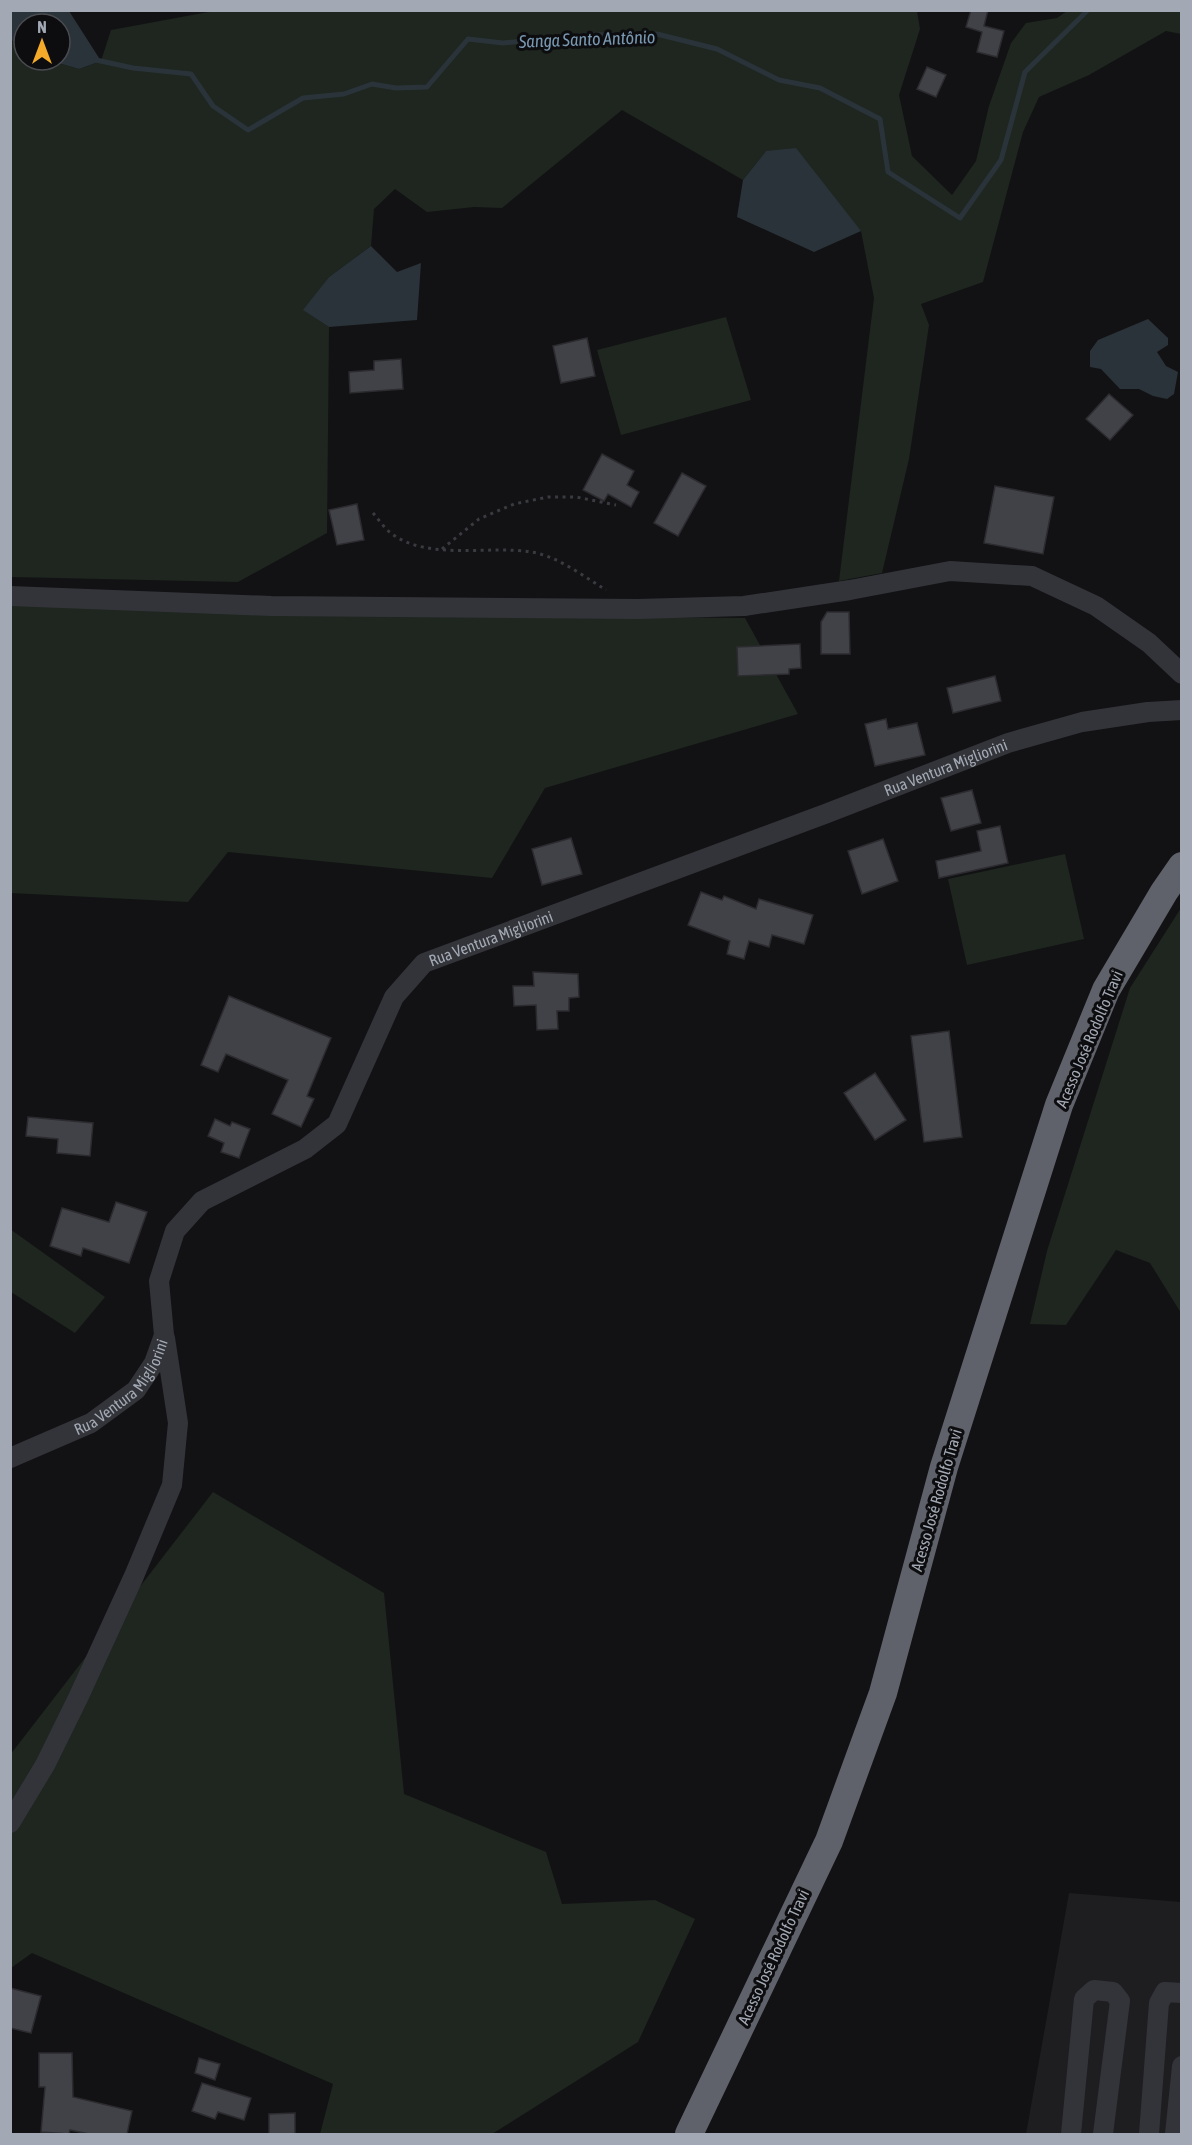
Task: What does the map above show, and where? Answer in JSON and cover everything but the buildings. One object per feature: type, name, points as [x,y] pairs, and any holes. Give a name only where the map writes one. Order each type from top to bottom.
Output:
[{"type":"highway","name":"Acesso José Rodolfo Travi","points":[[689,2134],[829,1840],[879,1703],[944,1467],[1059,1105],[1106,990],[1182,866]]},
{"type":"street","points":[[10,596],[271,606],[638,609],[744,606],[850,590],[950,571],[1032,576],[1096,606],[1149,643],[1182,674]]},
{"type":"street","name":"Rua Ventura Migliorini","points":[[10,1458],[90,1423],[136,1390],[154,1363],[164,1335],[159,1281],[175,1231],[202,1201],[305,1149],[337,1124],[394,997],[424,963],[1008,744],[1082,722],[1148,712],[1182,710]]},
{"type":"street","points":[[10,1823],[45,1765],[78,1698],[134,1576],[172,1485],[178,1423],[164,1335]]},
{"type":"street","points":[[1071,2134],[1084,1999],[1094,1990],[1113,1992],[1120,2001],[1103,2134]]},
{"type":"street","points":[[1149,2134],[1159,2003],[1165,1992],[1182,1993]]},
{"type":"street","points":[[1175,2134],[1182,2066]]},
{"type":"path","points":[[441,550],[479,519],[514,504],[548,497],[576,497],[616,505]]},
{"type":"path","points":[[373,513],[392,534],[420,546],[441,550],[533,552],[557,560],[610,593]]},
{"type":"shaded area","points":[[10,11],[70,12],[12,12],[11,40]]},
{"type":"shaded area","points":[[214,11],[917,11],[920,29],[899,95],[912,156],[952,195],[976,161],[989,106],[1011,43],[1026,23],[1057,18],[1067,11],[1182,11],[1181,34],[1166,31],[1089,75],[1039,97],[1023,132],[983,282],[921,304],[929,325],[909,459],[882,573],[839,581],[874,298],[861,231],[766,151],[743,180],[622,110],[502,208],[474,207],[427,212],[395,189],[374,209],[371,246],[329,277],[304,310],[329,327],[327,533],[238,582],[11,577],[10,40],[12,41],[12,72],[72,72],[72,67],[79,69],[101,61],[111,30]]},
{"type":"shaded area","points":[[72,16],[101,61],[79,69],[72,67]]},
{"type":"shaded area","points":[[796,148],[861,231],[814,252],[737,217],[743,180],[766,151]]},
{"type":"shaded area","points":[[371,246],[397,272],[421,263],[417,320],[329,327],[303,310],[329,277]]},
{"type":"shaded area","points":[[726,317],[751,400],[621,435],[597,350]]},
{"type":"shaded area","points":[[1148,319],[1168,338],[1168,345],[1157,352],[1166,366],[1178,372],[1174,394],[1167,399],[1153,396],[1139,389],[1120,389],[1101,369],[1090,367],[1090,351],[1098,340]]},
{"type":"shaded area","points":[[10,603],[267,613],[745,618],[798,714],[545,788],[492,878],[228,852],[188,902],[11,893]]},
{"type":"shaded area","points":[[1065,854],[1084,939],[967,965],[948,879]]},
{"type":"shaded area","points":[[1181,908],[1181,1313],[1150,1263],[1116,1250],[1066,1325],[1030,1324],[1047,1251],[1130,988]]},
{"type":"shaded area","points":[[10,1229],[105,1297],[75,1333],[11,1292]]},
{"type":"shaded area","points":[[213,1492],[384,1593],[404,1794],[546,1852],[562,1904],[655,1900],[695,1919],[638,2042],[492,2134],[320,2134],[333,2084],[32,1953],[11,1968],[10,1755]]},
{"type":"shaded area","points":[[1069,1893],[1181,1902],[1181,2134],[1026,2134]]},
{"type":"waterway","name":"Sanga Santo Antônio","points":[[96,60],[133,68],[191,74],[213,106],[248,130],[303,98],[344,94],[372,84],[396,88],[427,87],[468,39],[503,43],[588,35],[657,34],[717,49],[779,80],[820,88],[880,119],[888,172],[960,218],[1001,160],[1025,72],[1088,10]]}]
